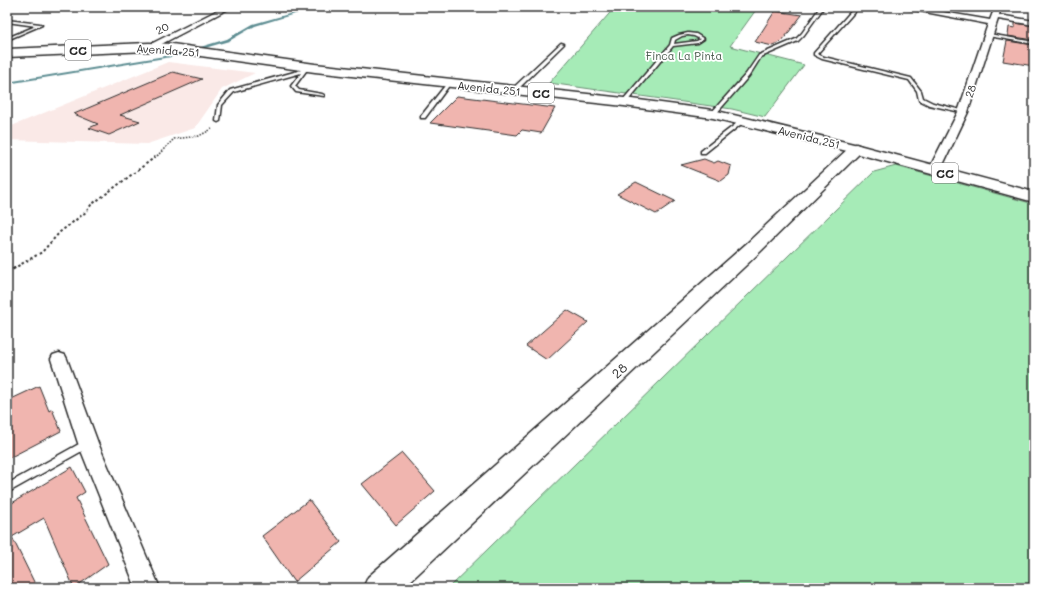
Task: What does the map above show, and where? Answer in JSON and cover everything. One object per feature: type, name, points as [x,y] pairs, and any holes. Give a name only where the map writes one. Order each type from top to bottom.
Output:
[{"type":"main road","name":"Avenida 251","points":[[7,53],[149,47],[172,48],[310,69],[624,102],[713,114],[856,149],[1034,197]]},
{"type":"street","name":"20","points":[[149,47],[228,7]]},
{"type":"street","points":[[902,7],[995,15],[1034,23]]},
{"type":"street","name":"28","points":[[934,171],[963,112],[995,15]]},
{"type":"street","name":"28","points":[[379,588],[753,248],[856,149]]},
{"type":"street","points":[[59,359],[88,443],[111,495],[148,588]]},
{"type":"lane","points":[[713,114],[748,75],[760,56],[797,40],[822,7]]},
{"type":"lane","points":[[856,7],[815,54],[823,58],[910,79],[920,91],[922,99],[931,104],[963,112]]},
{"type":"lane","points":[[7,21],[40,25],[32,30],[7,39]]},
{"type":"lane","points":[[624,102],[672,45],[673,39],[684,34],[696,34],[702,39],[698,42],[672,45]]},
{"type":"lane","points":[[989,35],[1034,43]]},
{"type":"lane","points":[[514,90],[562,44]]},
{"type":"lane","points":[[310,69],[293,86],[298,91],[322,95]]},
{"type":"lane","points":[[218,121],[220,105],[232,91],[310,69]]},
{"type":"lane","points":[[423,117],[449,83]]},
{"type":"lane","points":[[703,152],[743,121]]},
{"type":"lane","points":[[7,489],[88,443]]},
{"type":"path","points":[[7,272],[42,252],[60,232],[86,212],[91,205],[164,151],[174,139],[206,134],[218,121]]},
{"type":"shaded area","points":[[168,62],[255,73],[222,89],[195,128],[147,144],[7,140],[7,128]]},
{"type":"green space","name":"Finca La Pinta","points":[[615,7],[758,7],[730,46],[804,65],[765,117],[732,109],[549,83]]},
{"type":"green space","points":[[896,166],[1034,204],[1034,588],[448,588],[874,172]]},
{"type":"building","points":[[775,11],[802,15],[782,41],[773,46],[755,42]]},
{"type":"building","points":[[1015,23],[1034,26],[1034,40],[1008,36],[1009,27],[1015,28]]},
{"type":"building","points":[[1007,41],[1034,45],[1034,66],[1003,61]]},
{"type":"building","points":[[173,72],[202,79],[120,115],[140,121],[109,135],[89,128],[98,124],[74,114]]},
{"type":"building","points":[[457,96],[555,108],[541,133],[522,130],[517,135],[430,123]]},
{"type":"building","points":[[704,159],[714,163],[718,161],[731,166],[729,175],[721,181],[681,165]]},
{"type":"building","points":[[636,182],[675,201],[656,214],[617,194]]},
{"type":"building","points":[[567,310],[588,322],[547,360],[526,346]]},
{"type":"building","points":[[39,386],[49,411],[52,409],[61,431],[7,459],[7,401]]},
{"type":"building","points":[[402,453],[435,491],[396,525],[362,484]]},
{"type":"building","points":[[72,467],[85,492],[76,498],[108,564],[74,588],[44,518],[12,537],[37,588],[7,588],[7,506]]},
{"type":"building","points":[[309,500],[341,542],[294,582],[262,536]]},
{"type":"waterway","points":[[7,83],[177,55],[228,40],[254,25],[317,7]]}]
